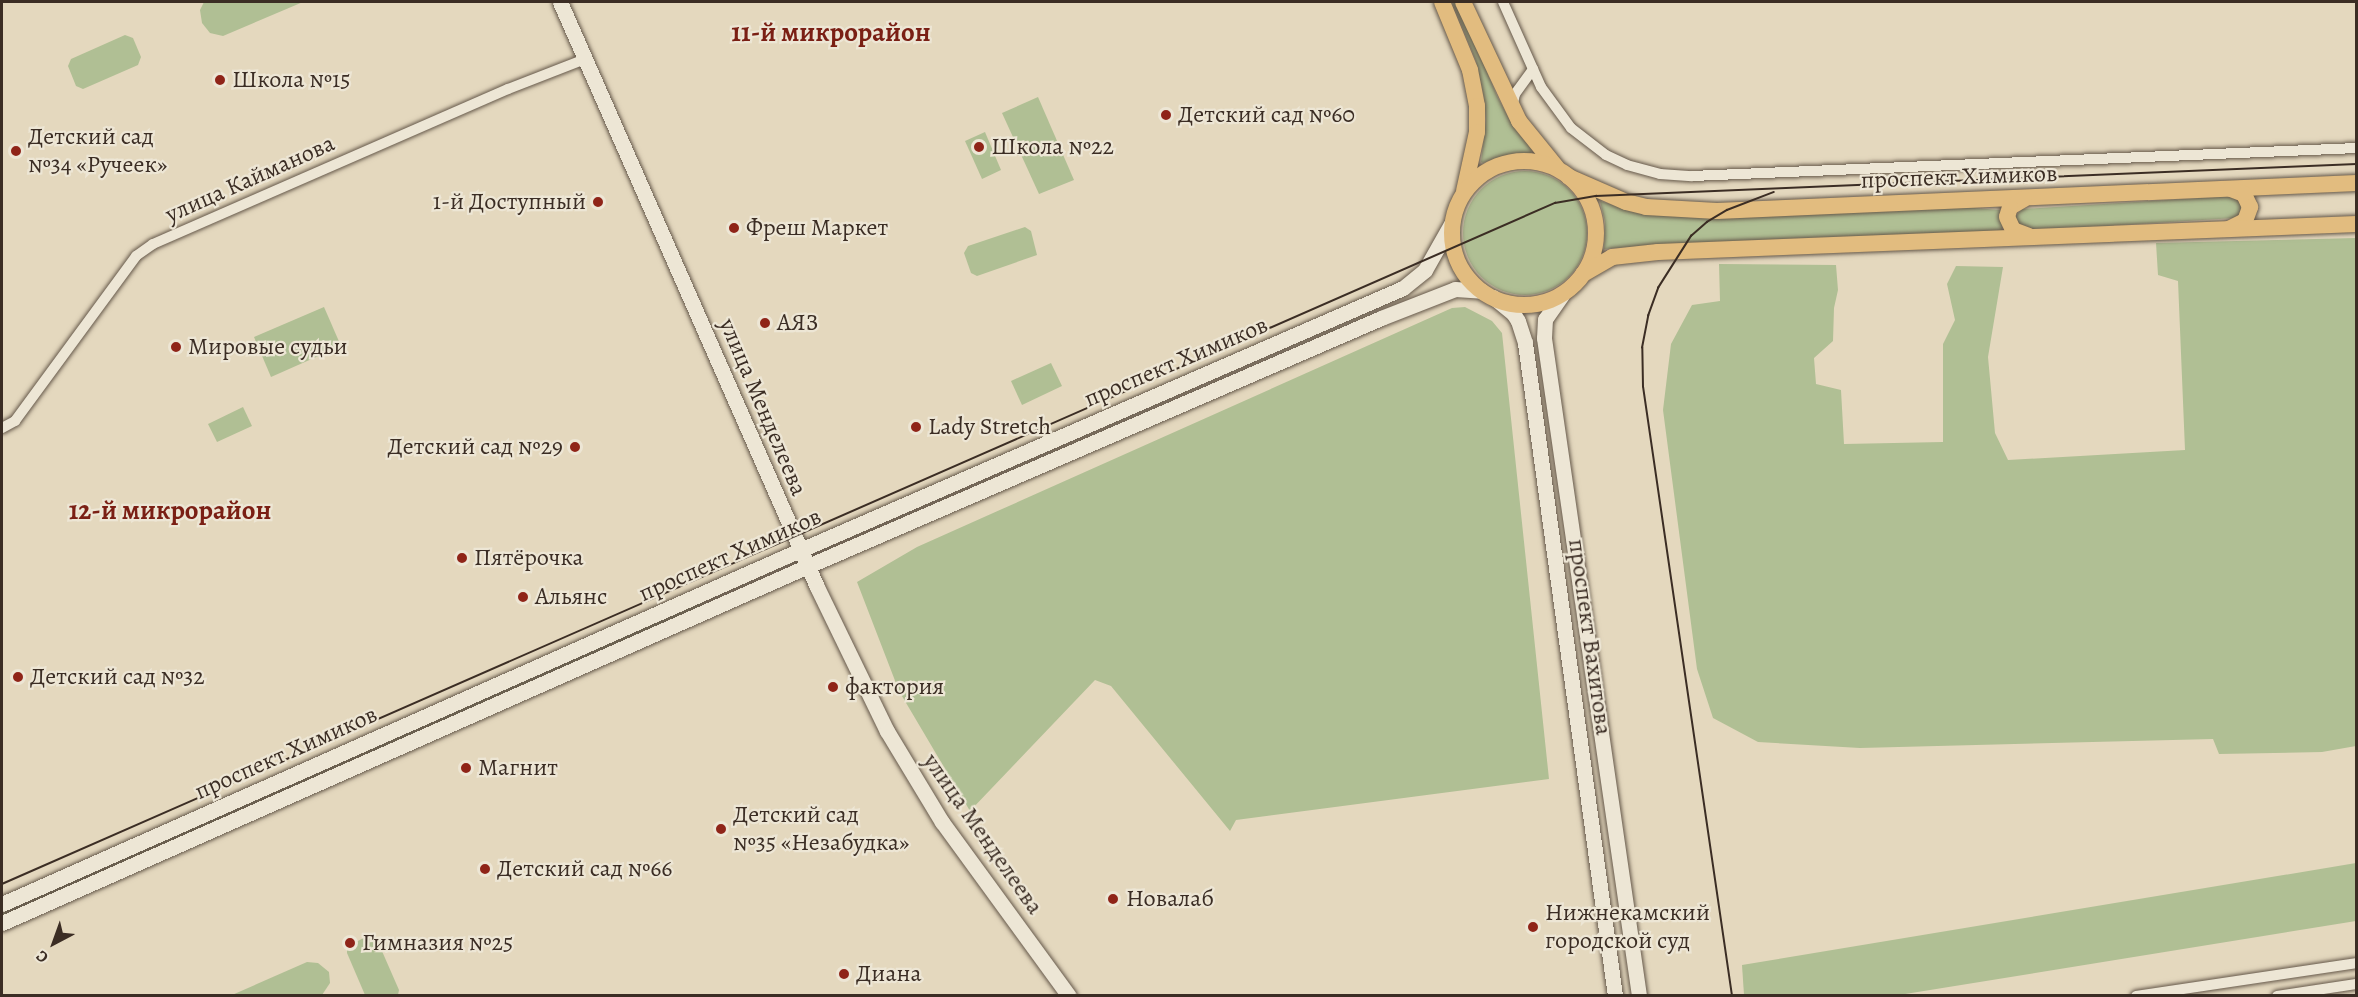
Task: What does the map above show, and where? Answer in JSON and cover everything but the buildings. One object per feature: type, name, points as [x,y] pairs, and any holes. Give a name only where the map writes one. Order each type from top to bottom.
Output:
[{"type":"main road","name":"улица Менделеева","points":[[560,2],[808,567],[866,690],[924,795],[1070,996]]},
{"type":"main road","name":"проспект Вахитова","points":[[1442,2],[1470,70],[1477,106],[1477,132],[1469,176],[1452,222],[1452,243],[1456,257],[1468,278],[1513,313],[1522,329],[1615,996]]},
{"type":"main road","name":"проспект Вахитова","points":[[1463,2],[1512,108],[1527,132],[1586,196],[1595,224],[1593,249],[1583,274],[1562,295],[1545,319],[1544,338],[1639,996]]},
{"type":"main road","name":"проспект Вахитова","points":[[1462,196],[1481,176],[1501,164],[1520,160],[1537,162],[1563,173]]},
{"type":"main road","name":"проспект Химиков","points":[[1563,173],[1626,202],[1681,210],[2024,199],[2356,183]]},
{"type":"main road","points":[[2228,229],[2245,221],[2250,207],[2244,194],[2230,188]]},
{"type":"main road","points":[[2024,199],[2010,207],[2008,221],[2016,232],[2034,238]]},
{"type":"main road","name":"проспект Химиков","points":[[2,904],[720,585],[1403,288],[1425,270],[1452,222]]},
{"type":"main road","points":[[1583,274],[1612,256],[1628,254],[2356,224]]},
{"type":"main road","name":"проспект Химиков","points":[[2,923],[808,567],[1442,292],[1466,288],[1488,294]]},
{"type":"main road","points":[[1488,294],[1526,304],[1562,295]]},
{"type":"main road","points":[[1000,465],[1008,481]]},
{"type":"main road","points":[[720,585],[708,600],[713,604],[726,604]]},
{"type":"street","points":[[1503,2],[1550,102],[1587,143],[1627,165],[1673,176],[2356,148]]},
{"type":"street","name":"улица Кайманова","points":[[2,428],[15,421],[136,256],[153,244],[498,94],[585,59]]},
{"type":"street","points":[[1512,108],[1515,94],[1533,69]]},
{"type":"street","points":[[2136,996],[2356,963]]},
{"type":"street","points":[[2277,996],[2356,984]]},
{"type":"green space","points":[[204,2],[303,2],[223,36],[210,33],[202,23],[200,10]]},
{"type":"green space","points":[[1452,2],[1458,2],[1497,96],[1514,128],[1532,149],[1531,153],[1506,155],[1481,162],[1486,120],[1484,98],[1476,61]]},
{"type":"green space","points":[[125,35],[133,38],[141,57],[138,65],[83,89],[76,86],[68,66],[71,59]]},
{"type":"green space","points":[[1038,97],[1074,180],[1039,194],[1002,113]]},
{"type":"green space","points":[[985,132],[1001,170],[982,179],[965,141]]},
{"type":"green space","points":[[1525,171],[1549,176],[1569,189],[1582,209],[1587,233],[1582,257],[1569,277],[1549,290],[1525,295],[1501,290],[1481,277],[1468,257],[1463,233],[1468,209],[1481,189],[1501,176]]},
{"type":"green space","points":[[2231,196],[2242,203],[2242,213],[2235,218],[2025,231],[2014,218],[2022,209]]},
{"type":"green space","points":[[1600,201],[1645,214],[1699,218],[1961,207],[2000,210],[2003,233],[1676,244],[1604,249],[1605,222]]},
{"type":"green space","points":[[1025,227],[1031,231],[1037,255],[977,276],[971,273],[964,253],[968,246]]},
{"type":"green space","points":[[2356,238],[2356,746],[2322,752],[2219,754],[2213,739],[1860,748],[1758,742],[1713,718],[1697,669],[1663,410],[1671,344],[1692,305],[1720,301],[1719,264],[1836,265],[1838,290],[1834,308],[1833,341],[1814,358],[1816,384],[1841,390],[1844,444],[1943,442],[1943,344],[1955,320],[1947,284],[1956,266],[2003,267],[1988,357],[1995,433],[2008,460],[2185,450],[2178,281],[2158,275],[2156,243]]},
{"type":"green space","points":[[324,307],[341,346],[271,377],[254,337]]},
{"type":"green space","points":[[1465,307],[1492,321],[1502,333],[1549,779],[1236,820],[1230,831],[1111,686],[1095,680],[970,811],[899,691],[857,582],[917,547],[1452,308]]},
{"type":"green space","points":[[1051,363],[1062,386],[1022,405],[1011,381]]},
{"type":"green space","points":[[243,407],[252,426],[217,442],[208,424]]},
{"type":"green space","points":[[699,602],[701,607],[2,917],[2,912]]},
{"type":"green space","points":[[2356,863],[2356,921],[1899,995],[1744,995],[1742,965]]},
{"type":"green space","points":[[367,936],[373,937],[378,942],[399,990],[398,995],[365,995],[347,953],[347,947]]},
{"type":"green space","points":[[307,962],[318,963],[329,972],[330,983],[322,995],[232,995]]},
{"type":"tram line","points":[[2,884],[1555,203],[1596,196],[2356,164]]},
{"type":"tram line","points":[[1732,996],[1643,387],[1642,348],[1648,316],[1658,288],[1691,236],[1707,222],[1727,210],[1774,192]]},
{"type":"place","name":"Школа №15","points":[[220,80]]},
{"type":"place","name":"Детский сад №60","points":[[1166,115]]},
{"type":"place","name":"Школа №22","points":[[979,147]]},
{"type":"place","name":"Детский сад №34 «Ручеек»","points":[[16,151]]},
{"type":"place","name":"1-й Доступный","points":[[598,202]]},
{"type":"place","name":"Фреш Маркет","points":[[734,228]]},
{"type":"place","name":"АЯЗ","points":[[765,323]]},
{"type":"place","name":"Мировые судьи","points":[[176,347]]},
{"type":"place","name":"Lady Stretch","points":[[916,427]]},
{"type":"place","name":"Детский сад №29","points":[[575,447]]},
{"type":"place","name":"Пятёрочка","points":[[462,558]]},
{"type":"place","name":"Альянс","points":[[523,597]]},
{"type":"place","name":"Детский сад №32","points":[[18,677]]},
{"type":"place","name":"фактория","points":[[833,687]]},
{"type":"place","name":"Магнит","points":[[466,768]]},
{"type":"place","name":"Детский сад №35 «Незабудка»","points":[[721,829]]},
{"type":"place","name":"Детский сад №66","points":[[485,869]]},
{"type":"place","name":"Новалаб","points":[[1113,899]]},
{"type":"place","name":"Нижнекамский городской суд","points":[[1533,927]]},
{"type":"place","name":"Гимназия №25","points":[[350,943]]},
{"type":"place","name":"Диана","points":[[844,974]]},
{"type":"district","name":"11-й микрорайон","points":[[831,33]]},
{"type":"district","name":"12-й микрорайон","points":[[170,511]]}]
